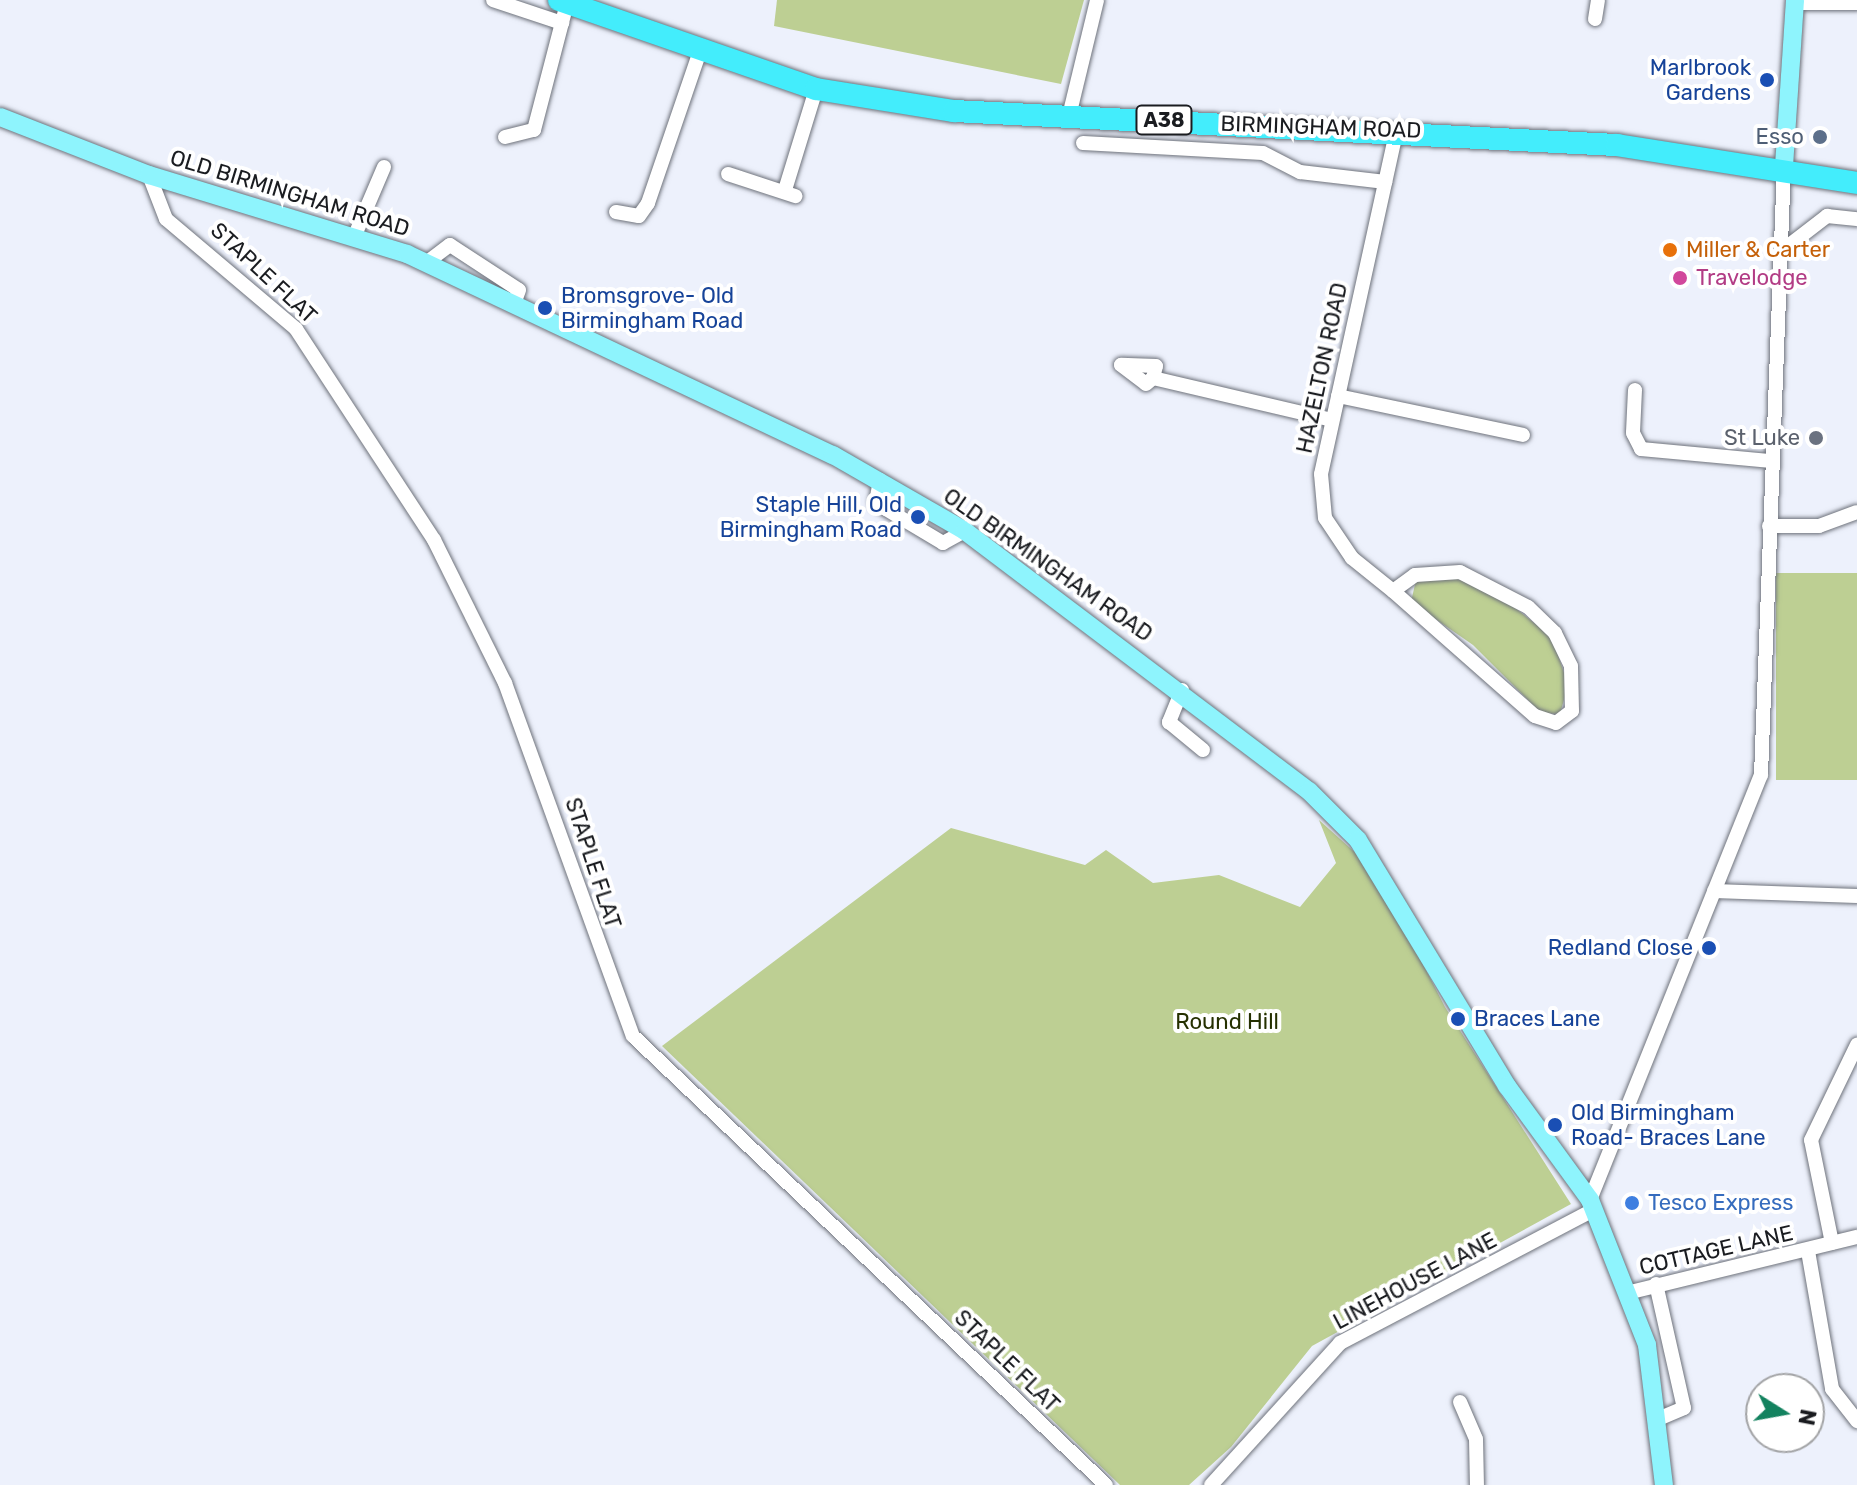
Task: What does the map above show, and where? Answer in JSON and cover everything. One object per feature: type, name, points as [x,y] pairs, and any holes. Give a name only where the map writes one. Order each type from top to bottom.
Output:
[{"type":"highway","name":"BIRMINGHAM ROAD","points":[[563,9],[701,48],[816,89],[954,111],[1397,129],[1784,166],[1857,183]]},
{"type":"main road","points":[[1784,166],[1795,1]]},
{"type":"main road","name":"OLD BIRMINGHAM ROAD","points":[[0,117],[149,175],[355,235],[515,301],[880,480],[965,531],[1182,690],[1358,840],[1507,1086],[1591,1205],[1631,1292],[1661,1418],[1664,1485]]},
{"type":"street","points":[[493,0],[563,9],[534,130],[505,137]]},
{"type":"street","points":[[1069,116],[1097,0]]},
{"type":"street","points":[[1595,19],[1598,0]]},
{"type":"street","points":[[1795,1],[1857,3]]},
{"type":"street","points":[[616,212],[639,216],[648,203],[701,48]]},
{"type":"street","points":[[728,174],[790,193],[816,89]]},
{"type":"street","name":"HAZELTON ROAD","points":[[1393,591],[1435,569],[1491,582],[1555,633],[1571,666],[1572,711],[1556,723],[1535,716],[1352,558],[1325,518],[1321,474],[1397,129]]},
{"type":"street","points":[[1083,143],[1263,153],[1300,172],[1385,182]]},
{"type":"street","points":[[1591,1205],[1761,775],[1784,166]]},
{"type":"street","points":[[355,235],[384,167]]},
{"type":"street","name":"STAPLE FLAT","points":[[149,175],[166,219],[296,329],[434,540],[505,683],[633,1036],[1106,1485]]},
{"type":"street","points":[[1779,253],[1827,216],[1857,219]]},
{"type":"street","points":[[426,263],[450,245],[519,290],[515,301]]},
{"type":"street","points":[[1153,378],[1332,420]]},
{"type":"street","points":[[1635,390],[1633,433],[1641,449],[1771,461]]},
{"type":"street","points":[[1338,396],[1523,435]]},
{"type":"street","points":[[1769,526],[1819,526],[1857,512]]},
{"type":"street","points":[[1182,690],[1169,722],[1203,750]]},
{"type":"street","points":[[1714,891],[1857,896]]},
{"type":"street","points":[[1832,1243],[1811,1140],[1857,1045]]},
{"type":"street","name":"LINEHOUSE LANE","points":[[1211,1485],[1340,1343],[1591,1205]]},
{"type":"street","name":"COTTAGE LANE","points":[[1631,1292],[1857,1237]]},
{"type":"street","points":[[1808,1251],[1832,1389],[1857,1421]]},
{"type":"street","points":[[1656,1284],[1684,1408],[1661,1418]]},
{"type":"street","points":[[1460,1402],[1476,1439],[1477,1485]]},
{"type":"green space","points":[[777,0],[1084,0],[1061,84],[774,26]]},
{"type":"green space","points":[[1776,573],[1857,573],[1857,780],[1776,780]]},
{"type":"green space","points":[[1441,574],[1486,585],[1552,637],[1568,685],[1560,714],[1541,713],[1473,645],[1411,602],[1416,580]]},
{"type":"green space","name":"Round Hill","points":[[1319,820],[1359,856],[1394,908],[1445,1007],[1571,1204],[1312,1346],[1231,1447],[1189,1485],[1120,1485],[662,1046],[951,828],[1085,865],[1106,850],[1153,883],[1219,875],[1300,907],[1336,863]]},
{"type":"place","name":"Marlbrook Gardens","points":[[1767,80]]},
{"type":"place","name":"Esso","points":[[1820,137]]},
{"type":"place","name":"Miller & Carter","points":[[1670,250]]},
{"type":"place","name":"Travelodge","points":[[1680,278]]},
{"type":"place","name":"Bromsgrove- Old Birmingham Road","points":[[545,308]]},
{"type":"place","name":"St Luke","points":[[1816,438]]},
{"type":"place","name":"Staple Hill, Old Birmingham Road","points":[[918,517]]},
{"type":"place","name":"Redland Close","points":[[1709,948]]},
{"type":"place","name":"Braces Lane","points":[[1458,1019]]},
{"type":"place","name":"Old Birmingham Road- Braces Lane","points":[[1555,1125]]},
{"type":"place","name":"Tesco Express","points":[[1632,1203]]}]
